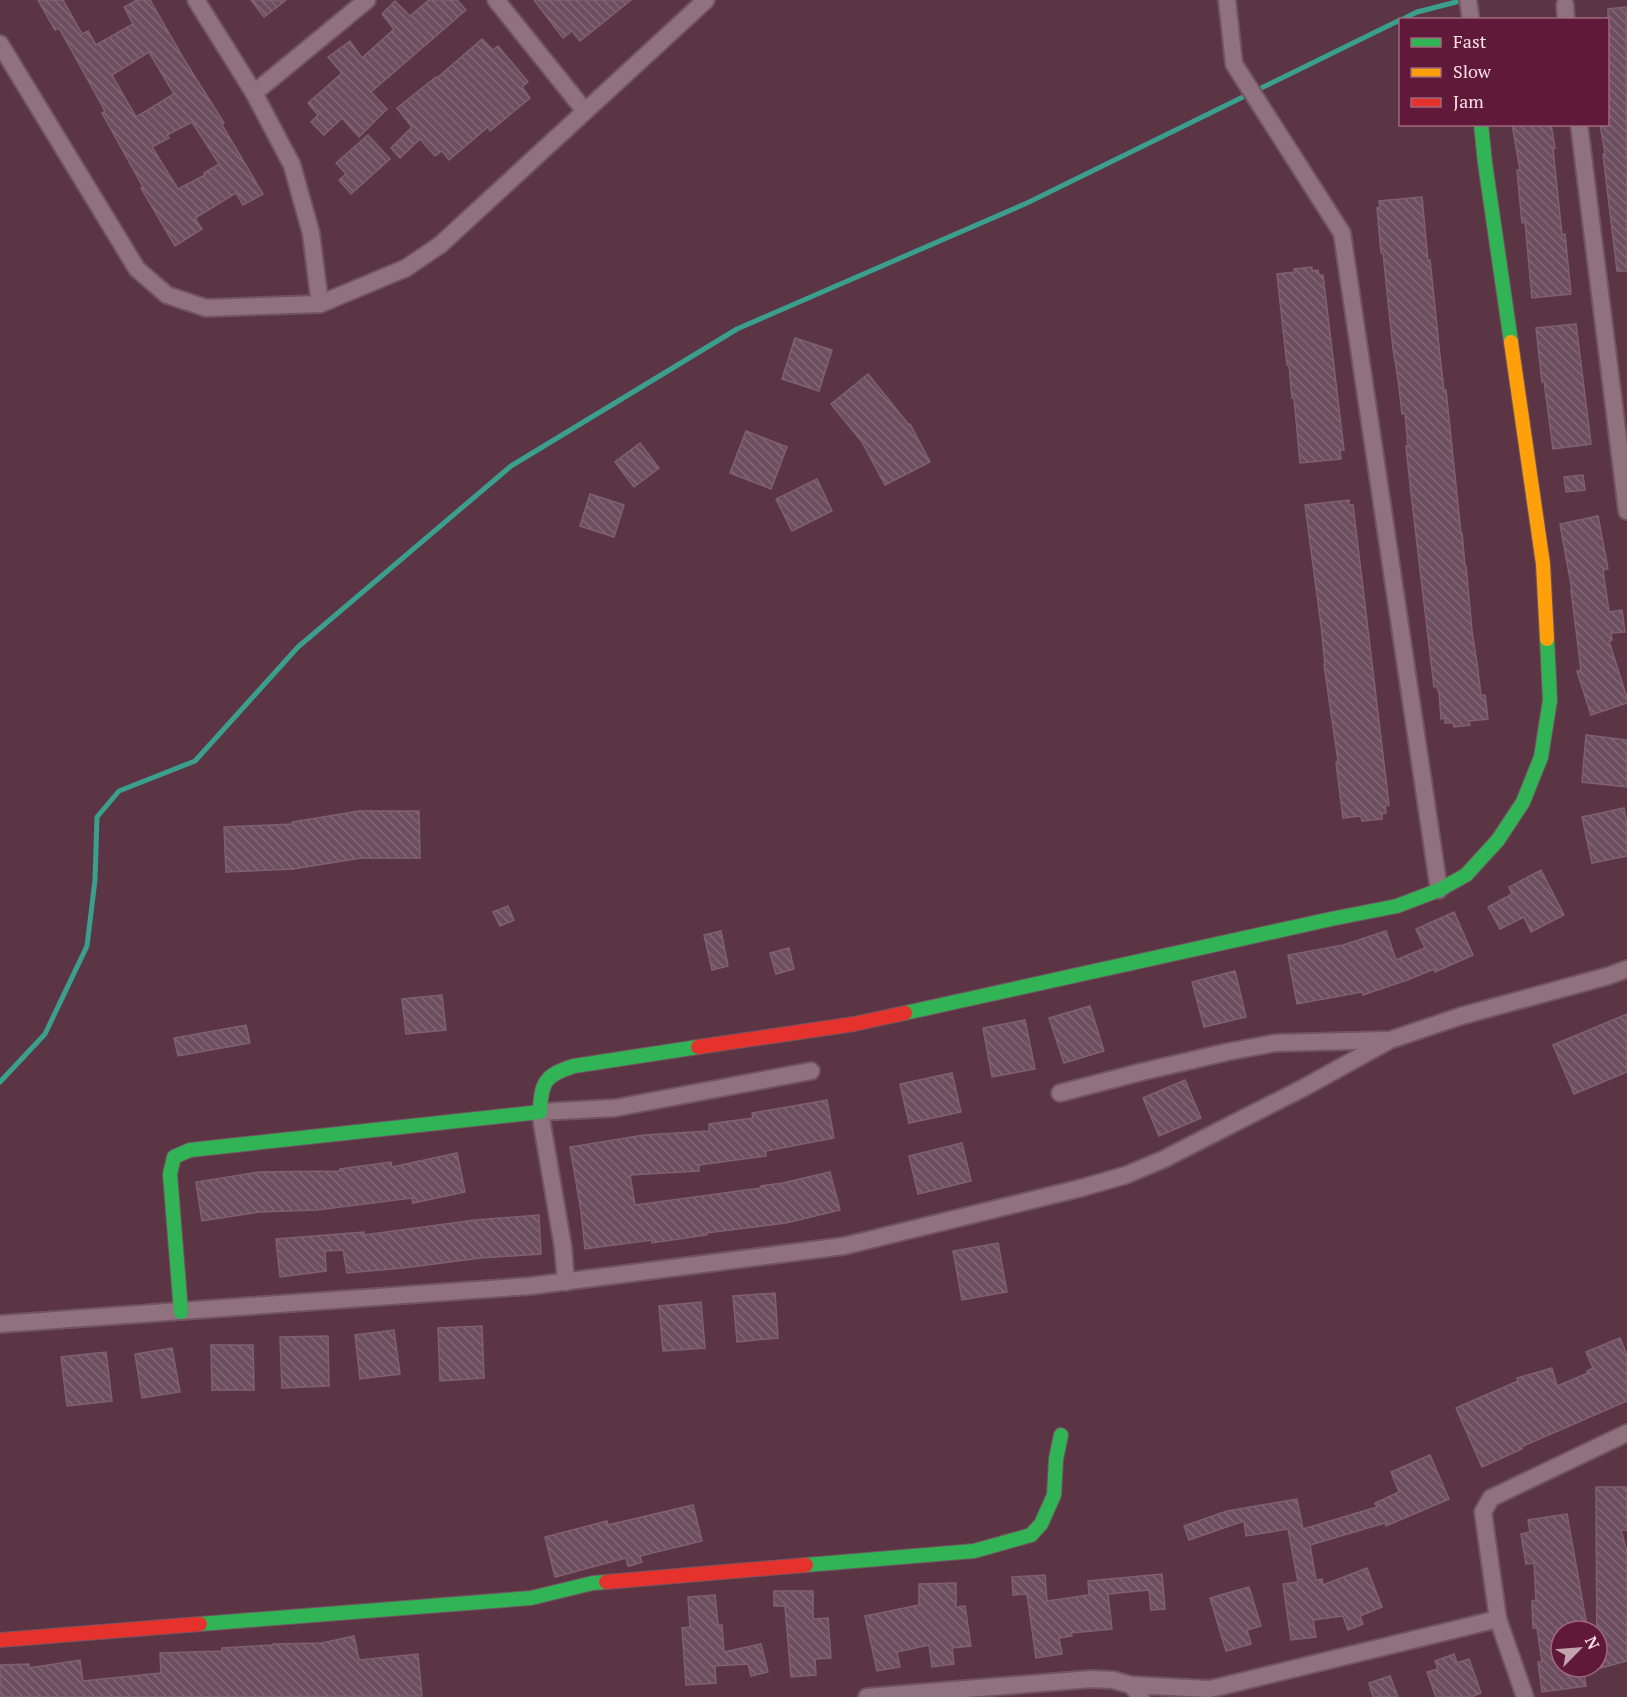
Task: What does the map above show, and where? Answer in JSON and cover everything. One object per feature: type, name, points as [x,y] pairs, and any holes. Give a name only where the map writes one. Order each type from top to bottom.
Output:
[{"type":"street","points":[[196,0],[254,93],[292,165],[311,232],[321,304]]},
{"type":"street","points":[[254,93],[367,0]]},
{"type":"street","points":[[496,0],[585,111]]},
{"type":"street","points":[[0,44],[137,269],[167,295],[206,308],[321,304],[406,268],[440,245],[706,0]]},
{"type":"street","points":[[1227,0],[1234,64],[1342,233],[1439,890]]},
{"type":"street","points":[[1468,0],[1471,18]]},
{"type":"street","points":[[566,1282],[563,1247],[540,1112],[540,1092],[543,1082],[554,1072],[574,1066],[854,1024],[1398,906],[1439,890],[1466,875],[1498,840],[1523,802],[1541,758],[1550,700],[1543,564],[1486,174],[1481,126]]},
{"type":"street","points":[[1579,126],[1627,511]]},
{"type":"street","points":[[0,1324],[530,1286],[843,1246],[1126,1175],[1164,1159],[1305,1088],[1390,1040],[1461,1016],[1627,969]]},
{"type":"street","points":[[1060,1093],[1205,1057],[1275,1043],[1390,1040]]},
{"type":"street","points":[[181,1312],[170,1174],[174,1157],[190,1150],[540,1112],[615,1108],[812,1071]]},
{"type":"street","points":[[1525,1697],[1498,1619],[1483,1512],[1491,1498],[1627,1433]]},
{"type":"street","points":[[0,1640],[531,1598],[593,1582],[974,1551],[1031,1535],[1041,1524],[1054,1494],[1056,1459],[1061,1435]]},
{"type":"street","points":[[867,1697],[1091,1679],[1113,1680],[1136,1691],[1209,1689],[1498,1619]]},
{"type":"building","points":[[38,0],[63,0],[82,34],[88,31],[96,45],[133,24],[124,7],[137,0],[150,0],[224,123],[222,125],[263,194],[243,205],[236,193],[195,218],[202,229],[175,246],[141,188],[143,187],[102,113],[105,111],[59,28],[55,30]],"holes":[[[149,52],[174,94],[136,117],[112,75]],[[192,122],[219,164],[204,173],[205,175],[178,189],[152,147],[169,138],[167,135]]]},
{"type":"building","points":[[251,0],[286,0],[264,17]]},
{"type":"building","points":[[429,0],[457,0],[466,10],[371,92],[387,109],[359,137],[342,118],[324,135],[311,122],[318,115],[308,103],[342,73],[328,57],[350,41],[362,58],[394,29],[382,14],[395,1],[410,16]]},
{"type":"building","points":[[534,0],[631,0],[580,41],[572,31],[563,38]]},
{"type":"building","points":[[1626,7],[1627,271],[1617,271],[1600,126],[1609,126],[1608,9]]},
{"type":"building","points":[[482,39],[493,50],[498,46],[528,82],[522,87],[530,98],[490,131],[488,127],[449,160],[442,151],[435,156],[420,139],[400,158],[391,148],[412,127],[397,108],[437,78]]},
{"type":"building","points":[[1512,126],[1551,126],[1562,235],[1565,234],[1571,294],[1532,298],[1525,222],[1522,223],[1517,170],[1520,170]]},
{"type":"building","points":[[368,135],[390,159],[351,194],[339,180],[346,174],[336,163]]},
{"type":"building","points":[[1422,197],[1472,631],[1481,695],[1485,695],[1488,719],[1469,721],[1470,725],[1454,727],[1453,723],[1445,723],[1445,718],[1441,719],[1439,691],[1437,686],[1434,687],[1406,446],[1408,446],[1405,414],[1402,414],[1393,349],[1377,208],[1380,207],[1379,201]]},
{"type":"building","points":[[1312,267],[1312,271],[1318,270],[1319,275],[1323,275],[1344,450],[1340,450],[1341,459],[1300,463],[1294,398],[1292,398],[1289,365],[1287,365],[1277,274]]},
{"type":"building","points":[[1576,324],[1591,444],[1553,449],[1536,328]]},
{"type":"building","points":[[795,338],[832,350],[819,391],[782,379]]},
{"type":"building","points":[[868,374],[910,424],[930,462],[885,485],[862,442],[831,404]]},
{"type":"building","points":[[746,431],[787,447],[771,489],[730,473]]},
{"type":"building","points":[[640,443],[659,468],[634,487],[615,462]]},
{"type":"building","points":[[1583,475],[1585,490],[1566,492],[1564,477]]},
{"type":"building","points":[[817,479],[832,511],[792,531],[776,499]]},
{"type":"building","points":[[590,494],[624,505],[614,537],[580,526]]},
{"type":"building","points":[[1349,500],[1349,505],[1353,505],[1389,805],[1385,806],[1386,813],[1382,813],[1382,819],[1362,821],[1361,816],[1343,818],[1336,762],[1338,761],[1305,505]]},
{"type":"building","points":[[1598,516],[1608,569],[1603,570],[1609,612],[1622,610],[1625,632],[1611,633],[1612,640],[1609,641],[1627,703],[1591,715],[1577,671],[1581,670],[1572,590],[1560,524]]},
{"type":"building","points":[[1586,735],[1627,740],[1627,787],[1582,782]]},
{"type":"building","points":[[1624,808],[1627,825],[1627,856],[1592,863],[1582,817]]},
{"type":"building","points":[[359,811],[419,811],[420,858],[361,858],[293,869],[226,872],[224,827],[293,824],[292,822]]},
{"type":"building","points":[[1541,870],[1564,915],[1531,932],[1524,917],[1500,929],[1488,907],[1512,894],[1509,887]]},
{"type":"building","points":[[508,906],[514,920],[500,926],[493,912]]},
{"type":"building","points":[[1454,912],[1473,955],[1435,972],[1434,969],[1363,995],[1362,992],[1297,1004],[1288,955],[1343,945],[1386,931],[1396,960],[1425,948],[1416,929]]},
{"type":"building","points":[[721,931],[728,966],[712,970],[704,935]]},
{"type":"building","points":[[789,948],[794,969],[776,974],[770,953]]},
{"type":"building","points":[[1235,971],[1246,1017],[1204,1027],[1192,982]]},
{"type":"building","points":[[442,995],[446,1030],[406,1034],[402,999]]},
{"type":"building","points":[[1090,1006],[1104,1051],[1064,1063],[1049,1018]]},
{"type":"building","points":[[1627,1014],[1627,1072],[1574,1094],[1553,1045]]},
{"type":"building","points":[[1025,1020],[1035,1069],[992,1077],[983,1028]]},
{"type":"building","points":[[246,1025],[250,1043],[178,1056],[174,1038]]},
{"type":"building","points":[[952,1073],[961,1112],[909,1123],[900,1084]]},
{"type":"building","points":[[1185,1080],[1201,1118],[1159,1136],[1143,1098]]},
{"type":"building","points":[[827,1100],[834,1138],[766,1151],[766,1156],[699,1165],[699,1171],[630,1175],[635,1205],[761,1188],[761,1186],[830,1172],[840,1210],[786,1223],[706,1233],[707,1235],[652,1243],[652,1240],[585,1249],[570,1147],[644,1135],[709,1131],[709,1124],[753,1118],[752,1113]]},
{"type":"building","points":[[962,1143],[971,1181],[918,1194],[909,1156]]},
{"type":"building","points":[[457,1153],[465,1192],[413,1203],[412,1198],[317,1210],[259,1212],[202,1221],[196,1182],[259,1172],[340,1171],[340,1169],[391,1162],[392,1167]]},
{"type":"building","points":[[539,1215],[541,1254],[481,1258],[347,1273],[343,1250],[325,1251],[326,1271],[280,1277],[276,1239],[364,1232],[364,1235],[475,1220]]},
{"type":"building","points":[[998,1243],[1007,1292],[962,1300],[953,1251]]},
{"type":"building","points":[[775,1293],[778,1338],[737,1342],[733,1296]]},
{"type":"building","points":[[701,1302],[705,1348],[663,1351],[659,1306]]},
{"type":"building","points":[[482,1326],[484,1378],[440,1381],[438,1328]]},
{"type":"building","points":[[394,1330],[400,1374],[360,1379],[355,1335]]},
{"type":"building","points":[[328,1336],[329,1386],[282,1388],[280,1337]]},
{"type":"building","points":[[1620,1338],[1627,1355],[1627,1401],[1521,1447],[1522,1449],[1482,1467],[1456,1408],[1518,1381],[1517,1378],[1552,1368],[1557,1386],[1588,1373],[1587,1371],[1593,1368],[1586,1352]]},
{"type":"building","points":[[211,1345],[253,1345],[254,1390],[212,1390]]},
{"type":"building","points":[[172,1348],[180,1392],[142,1398],[135,1354]]},
{"type":"building","points":[[106,1352],[112,1401],[67,1406],[61,1357]]},
{"type":"building","points":[[1430,1455],[1449,1499],[1386,1526],[1385,1523],[1310,1545],[1316,1580],[1322,1579],[1323,1585],[1367,1568],[1382,1607],[1360,1616],[1363,1624],[1348,1630],[1343,1616],[1313,1620],[1316,1637],[1291,1640],[1283,1584],[1298,1582],[1288,1529],[1246,1536],[1244,1521],[1189,1540],[1184,1526],[1227,1511],[1297,1499],[1303,1529],[1377,1507],[1375,1503],[1399,1492],[1391,1472]]},
{"type":"building","points":[[1596,1487],[1626,1487],[1627,1530],[1621,1530],[1627,1552],[1627,1661],[1609,1666],[1609,1619],[1597,1619]]},
{"type":"building","points":[[693,1505],[702,1541],[640,1556],[642,1562],[630,1566],[626,1558],[555,1577],[545,1537],[607,1521],[608,1525]]},
{"type":"building","points":[[1567,1514],[1586,1619],[1549,1619],[1549,1679],[1585,1679],[1586,1686],[1542,1692],[1538,1662],[1542,1662],[1537,1628],[1533,1628],[1532,1601],[1536,1600],[1534,1563],[1526,1564],[1521,1534],[1530,1532],[1528,1520]]},
{"type":"building","points":[[1162,1574],[1165,1609],[1151,1610],[1149,1590],[1108,1594],[1112,1629],[1071,1633],[1072,1636],[1059,1638],[1062,1654],[1036,1658],[1027,1594],[1013,1595],[1012,1577],[1045,1575],[1047,1601],[1089,1595],[1088,1581]]},
{"type":"building","points":[[956,1583],[956,1607],[965,1606],[971,1646],[952,1648],[954,1664],[932,1667],[929,1645],[897,1652],[900,1667],[877,1671],[865,1616],[919,1605],[919,1584]]},
{"type":"building","points":[[1249,1587],[1261,1626],[1247,1630],[1251,1644],[1226,1651],[1210,1598]]},
{"type":"building","points":[[774,1591],[813,1591],[813,1619],[828,1618],[831,1658],[815,1659],[816,1675],[791,1677],[785,1606],[774,1606]]},
{"type":"building","points":[[715,1595],[718,1625],[722,1625],[724,1652],[761,1644],[768,1672],[751,1676],[748,1664],[715,1666],[716,1683],[686,1685],[682,1628],[690,1627],[688,1597]]},
{"type":"building","points":[[354,1636],[359,1660],[418,1654],[422,1696],[0,1697],[0,1665],[29,1664],[29,1668],[80,1660],[83,1681],[161,1673],[160,1653],[222,1651],[222,1648],[273,1644],[322,1643]]},
{"type":"building","points":[[1454,1654],[1457,1663],[1469,1659],[1481,1693],[1471,1697],[1436,1697],[1427,1672],[1438,1669],[1435,1661]]},
{"type":"building","points":[[1390,1676],[1398,1697],[1373,1697],[1369,1683]]},
{"type":"waterway","points":[[1405,18],[1417,12],[1464,0]]},
{"type":"waterway","points":[[0,1082],[45,1034],[87,946],[95,880],[97,817],[119,791],[195,761],[298,647],[511,466],[737,329],[1027,203],[1399,20]]},
{"type":"traffic: fast","points":[[1481,126],[1511,342]]},
{"type":"traffic: fast","points":[[905,1013],[1397,906],[1439,890],[1466,875],[1498,840],[1523,802],[1541,757],[1550,700],[1547,639]]},
{"type":"traffic: fast","points":[[181,1312],[170,1174],[174,1157],[190,1150],[540,1112],[546,1081],[564,1069],[698,1047]]},
{"type":"traffic: fast","points":[[806,1565],[974,1551],[1031,1535],[1041,1524],[1054,1495],[1056,1459],[1061,1435]]},
{"type":"traffic: fast","points":[[200,1624],[531,1598],[606,1582]]},
{"type":"traffic: slow","points":[[1511,342],[1543,564],[1547,639]]},
{"type":"traffic: jam","points":[[698,1047],[854,1024],[905,1013]]},
{"type":"traffic: jam","points":[[606,1582],[806,1565]]},
{"type":"traffic: jam","points":[[0,1640],[200,1624]]}]
